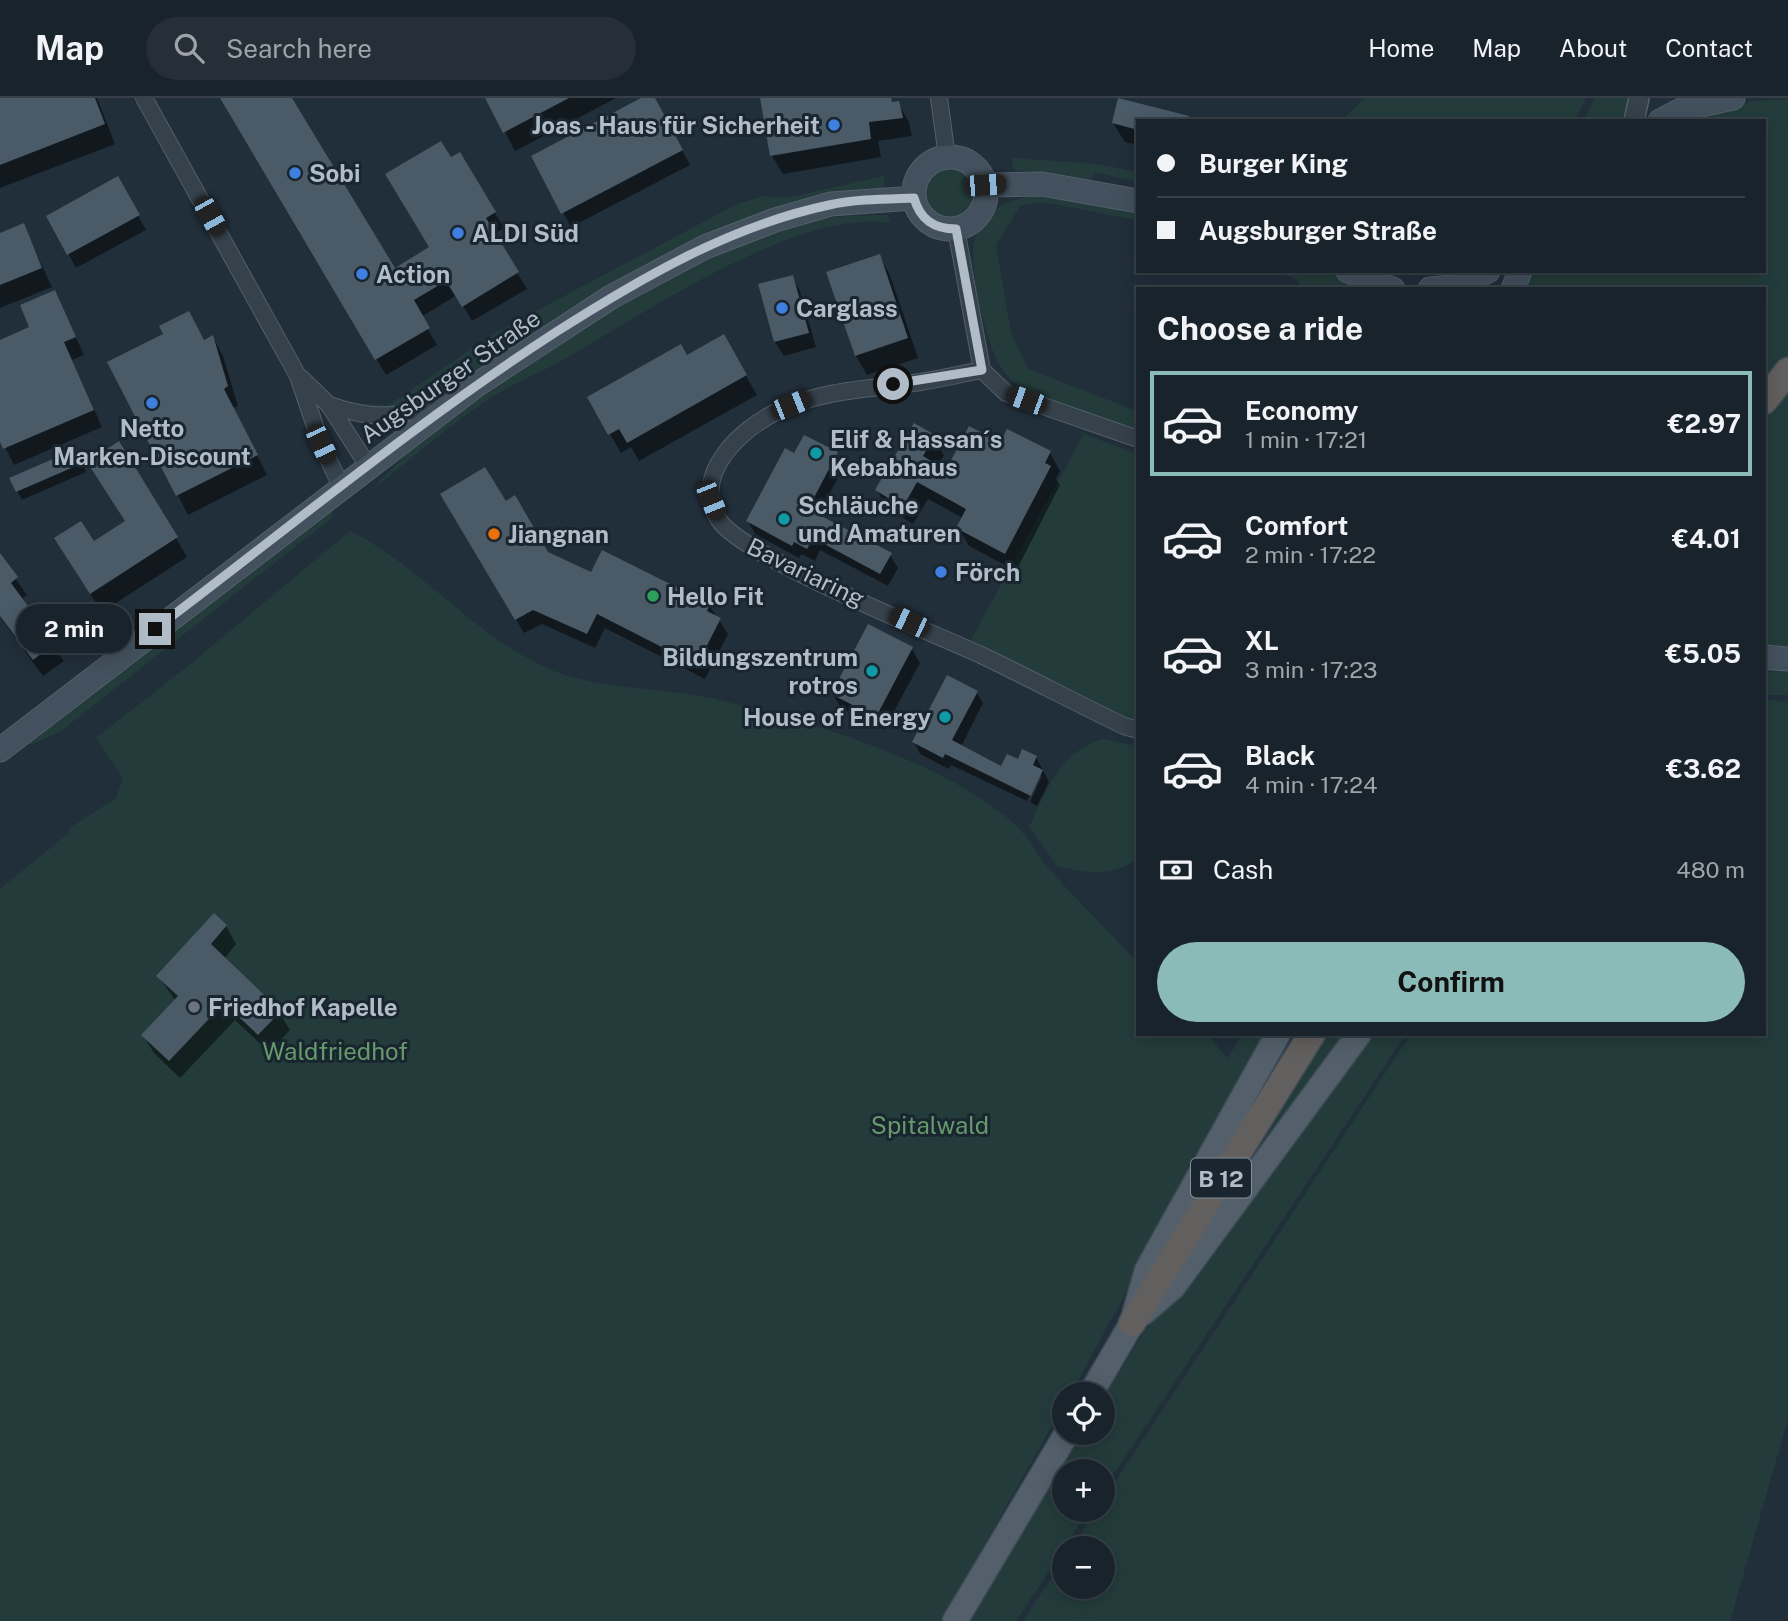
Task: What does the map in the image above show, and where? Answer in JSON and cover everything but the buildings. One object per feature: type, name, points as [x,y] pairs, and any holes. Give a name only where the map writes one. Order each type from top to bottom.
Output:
[{"type":"highway","points":[[1766,398],[1788,371]]},
{"type":"highway","name":"B 12","points":[[1132,1323],[1311,1036]]},
{"type":"main road","points":[[1664,119],[1683,109],[1733,98]]},
{"type":"main road","points":[[947,157],[971,164],[985,185],[985,200],[980,213],[969,223],[956,229],[937,227],[928,222],[921,216],[914,198],[914,183],[921,170],[932,161],[947,157]]},
{"type":"main road","points":[[985,185],[1042,184],[1136,201]]},
{"type":"main road","name":"Augsburger Straße","points":[[0,750],[341,486],[475,386],[611,297],[705,247],[775,220],[831,204],[914,198]]},
{"type":"main road","points":[[1353,273],[1389,287]]},
{"type":"main road","points":[[1452,287],[1484,273]]},
{"type":"main road","points":[[1766,657],[1788,659]]},
{"type":"main road","name":"B 12","points":[[1098,1382],[1132,1323],[1147,1270],[1278,1036]]},
{"type":"main road","points":[[1132,1323],[1172,1287],[1358,1036]]},
{"type":"main road","points":[[955,1621],[1060,1445]]},
{"type":"street","points":[[144,98],[298,376],[321,444],[341,486]]},
{"type":"street","points":[[939,98],[947,157]]},
{"type":"street","points":[[1634,119],[1639,98]]},
{"type":"street","points":[[956,229],[982,370],[1006,393],[1136,438]]},
{"type":"street","name":"Bavariaring","points":[[982,370],[919,382],[845,389],[777,411],[739,438],[719,461],[709,484],[711,500],[719,520],[742,541],[783,564],[1136,729]]},
{"type":"street","points":[[298,376],[329,405],[368,466]]},
{"type":"street","points":[[329,405],[361,416],[394,417],[475,386]]},
{"type":"green space","points":[[1365,98],[1586,98],[1576,119],[1343,119]]},
{"type":"green space","points":[[1595,98],[1630,98],[1625,119],[1585,119]]},
{"type":"green space","points":[[1788,99],[1788,357],[1766,384],[1766,287],[1522,287],[1527,273],[1766,273],[1766,119],[1686,119],[1755,101]]},
{"type":"green space","points":[[1011,158],[1097,164],[1136,172],[1136,182],[1094,172],[1092,180],[1014,170]]},
{"type":"green space","points":[[949,168],[968,175],[975,194],[968,213],[949,220],[930,213],[923,194],[930,175]]},
{"type":"green space","points":[[884,176],[884,187],[829,195],[470,380],[389,409],[364,410],[350,403],[389,405],[495,333],[737,204],[764,196],[787,198]]},
{"type":"green space","points":[[1044,194],[1136,209],[1136,220],[1043,202],[1020,206],[996,245],[1011,333],[1028,369],[1136,411],[1136,430],[1023,390],[1012,381],[998,362],[982,315],[973,255],[979,227],[985,219],[999,207]]},
{"type":"green space","points":[[888,215],[891,223],[853,223],[811,232],[767,248],[678,292],[563,360],[492,397],[447,429],[374,488],[417,445],[465,407],[617,307],[695,261],[750,236],[778,227],[833,217]]},
{"type":"green space","points":[[1282,273],[1329,273],[1368,287],[1300,287],[1298,280]]},
{"type":"green space","points":[[1788,381],[1788,650],[1766,649],[1766,410]]},
{"type":"green space","points":[[1084,434],[1136,454],[1136,723],[969,643]]},
{"type":"green space","points":[[331,509],[333,517],[61,731],[33,744],[24,743]]},
{"type":"green space","points":[[350,531],[403,565],[503,643],[530,660],[559,673],[597,683],[696,695],[752,708],[870,745],[946,778],[980,798],[1018,827],[1050,870],[1136,961],[1136,1036],[1208,1036],[1228,1058],[1241,1036],[1266,1036],[1077,1382],[1052,1382],[1052,1426],[941,1621],[0,1621],[0,889],[70,832],[68,829],[116,798],[123,778],[96,738],[188,666]]},
{"type":"green space","points":[[1766,665],[1788,666],[1788,695],[1766,695]]},
{"type":"green space","points":[[1766,700],[1788,701],[1788,1419],[1730,1621],[1023,1621],[1052,1577],[1052,1599],[1115,1599],[1115,1536],[1079,1536],[1088,1522],[1115,1522],[1115,1482],[1410,1036],[1766,1036]]},
{"type":"green space","points":[[1103,739],[1131,745],[1136,742],[1136,860],[1108,871],[1088,872],[1057,866],[1029,827],[1056,774],[1075,753]]},
{"type":"green space","points":[[1325,1036],[1353,1036],[1206,1231],[1240,1165]]},
{"type":"green space","points":[[1363,1036],[1405,1036],[1115,1472],[1115,1459],[1066,1459],[1075,1445],[1115,1445],[1113,1382],[1145,1330],[1179,1291]]},
{"type":"green space","points":[[1052,1482],[1052,1522],[1081,1522],[1072,1536],[1052,1536],[1052,1566],[1016,1621],[967,1621]]},
{"type":"place","name":"Joas - Haus für Sicherheit","points":[[834,125]]},
{"type":"place","name":"Sobi","points":[[295,173]]},
{"type":"place","name":"ALDI Süd","points":[[458,233]]},
{"type":"place","name":"Action","points":[[362,274]]},
{"type":"place","name":"Carglass","points":[[782,308]]},
{"type":"place","name":"Netto Marken-Discount","points":[[152,403]]},
{"type":"place","name":"Elif & Hassan´s Kebabhaus","points":[[816,453]]},
{"type":"place","name":"Schläuche und Amaturen","points":[[784,519]]},
{"type":"place","name":"Jiangnan","points":[[494,534]]},
{"type":"place","name":"Förch","points":[[941,572]]},
{"type":"place","name":"Hello Fit","points":[[653,596]]},
{"type":"place","name":"Bildungszentrum rotros","points":[[872,671]]},
{"type":"place","name":"House of Energy","points":[[945,717]]},
{"type":"place","name":"Friedhof Kapelle","points":[[194,1007]]},
{"type":"route","points":[[155,629],[475,386],[543,340],[611,297],[705,247],[775,220],[831,204],[914,198],[921,216],[928,222],[937,227],[956,229],[982,370],[893,384]]},
{"type":"park label","name":"Waldfriedhof","points":[[335,1051]]},
{"type":"park label","name":"Spitalwald","points":[[930,1125]]}]
